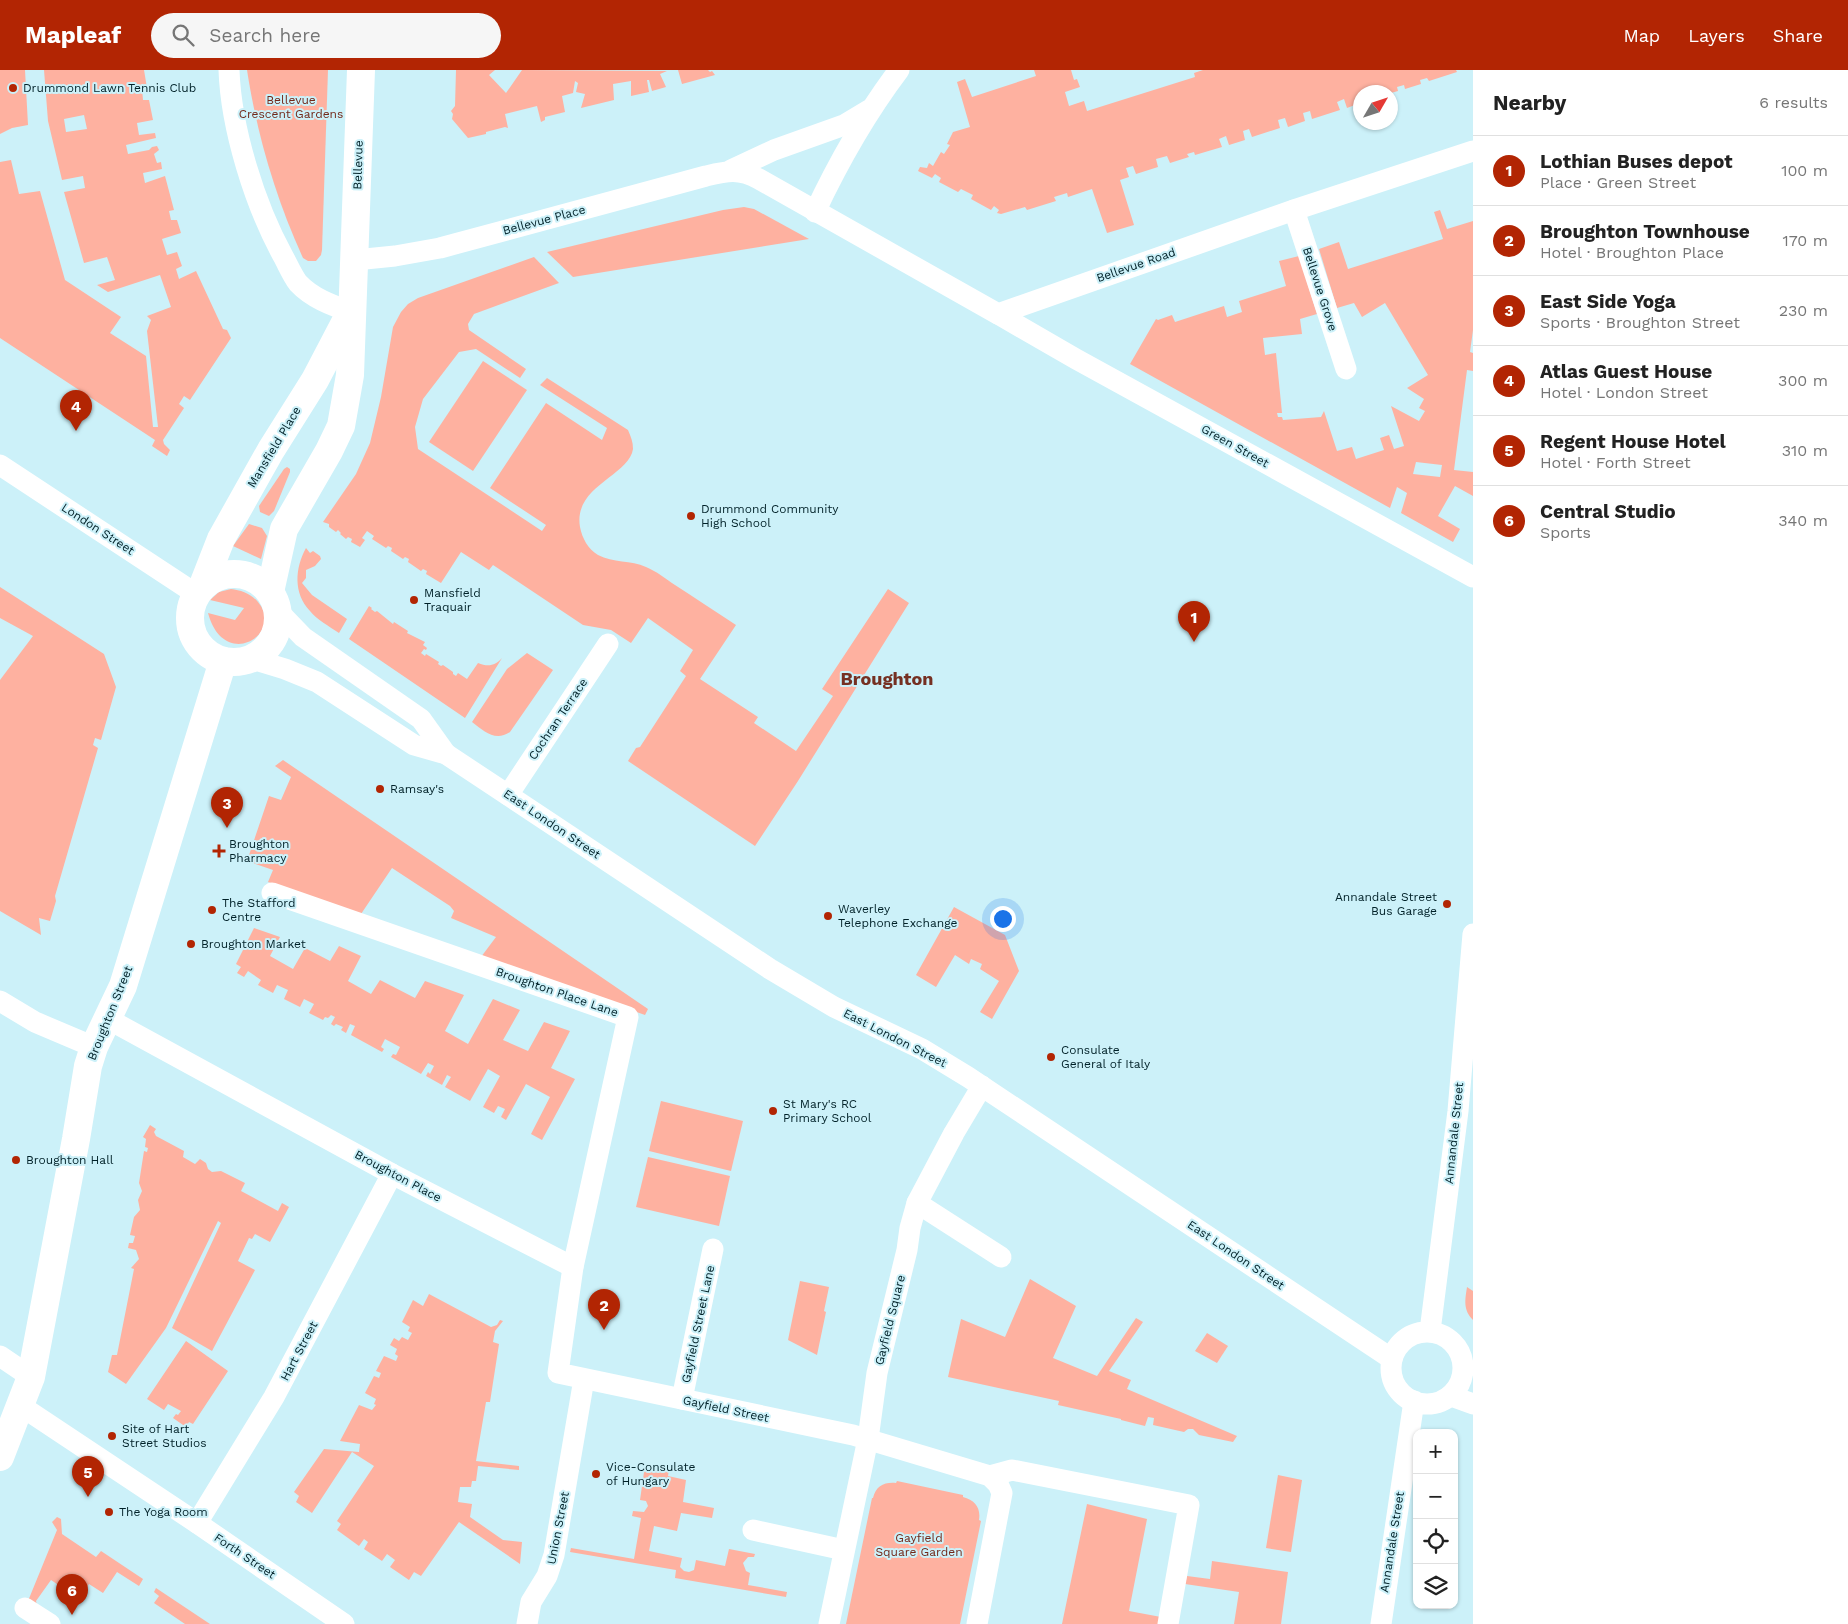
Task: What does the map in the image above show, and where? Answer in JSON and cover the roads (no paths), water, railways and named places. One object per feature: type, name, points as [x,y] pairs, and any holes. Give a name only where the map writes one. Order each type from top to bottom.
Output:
[{"type":"main road","name":"Bellevue","points":[[355,260],[361,70]]},
{"type":"main road","name":"Mansfield Place","points":[[274,601],[284,529],[329,451],[341,426],[350,375],[351,312],[355,260]]},
{"type":"main road","name":"Mansfield Place","points":[[200,590],[221,540],[271,450],[314,380],[351,312]]},
{"type":"main road","points":[[243,574],[262,584],[274,601],[278,626],[273,640],[264,651],[252,659],[237,662],[223,661],[206,653],[191,630],[190,611],[200,590],[212,579],[222,575],[243,574]]},
{"type":"main road","name":"Broughton Street","points":[[0,1457],[31,1377],[88,1066],[94,1047],[123,986],[223,661]]},
{"type":"street","points":[[229,70],[229,84],[239,136],[254,189],[273,238],[296,281],[307,291],[325,302],[351,312]]},
{"type":"street","name":"Bellevue Place","points":[[731,170],[752,175],[816,212],[833,173],[871,108],[899,70]]},
{"type":"street","name":"Bellevue Place","points":[[355,260],[440,248],[731,170],[774,150],[844,125],[871,108]]},
{"type":"street","name":"Bellevue Road","points":[[998,314],[1294,210],[1473,151]]},
{"type":"street","name":"Bellevue Grove","points":[[1294,210],[1346,368]]},
{"type":"street","points":[[816,212],[998,314]]},
{"type":"street","name":"Green Street","points":[[998,314],[1076,359],[1473,577]]},
{"type":"street","name":"London Street","points":[[0,465],[200,590]]},
{"type":"street","name":"East London Street","points":[[274,601],[303,637],[421,719],[446,754]]},
{"type":"street","name":"Cochran Terrace","points":[[508,795],[608,644]]},
{"type":"street","name":"East London Street","points":[[252,659],[285,669],[317,682],[414,745],[446,754],[770,969],[839,1010],[922,1050],[982,1086],[1392,1359]]},
{"type":"street","name":"Broughton Place Lane","points":[[272,893],[628,1017],[573,1267]]},
{"type":"street","name":"Annandale Street","points":[[1430,1331],[1458,1111],[1473,934]]},
{"type":"street","points":[[0,1001],[35,1022],[94,1047]]},
{"type":"street","name":"Broughton Place","points":[[108,1019],[392,1174],[573,1267]]},
{"type":"street","name":"Gayfield Square","points":[[829,1624],[868,1439],[877,1373],[917,1203],[954,1133],[982,1086]]},
{"type":"street","name":"Hart Street","points":[[197,1523],[274,1396],[392,1174]]},
{"type":"street","points":[[917,1203],[1001,1257]]},
{"type":"street","name":"Gayfield Street Lane","points":[[682,1400],[713,1249]]},
{"type":"street","points":[[573,1267],[558,1373],[584,1379]]},
{"type":"street","points":[[1430,1331],[1438,1332],[1452,1341],[1468,1361],[1460,1384],[1451,1396],[1435,1403],[1423,1404],[1414,1402],[1395,1385],[1391,1372],[1392,1359],[1395,1351],[1404,1339],[1414,1334],[1430,1331]]},
{"type":"street","points":[[0,1356],[31,1377]]},
{"type":"street","name":"Gayfield Street","points":[[584,1379],[868,1439]]},
{"type":"street","name":"Union Street","points":[[527,1624],[531,1602],[547,1576],[554,1556],[584,1379]]},
{"type":"street","points":[[1451,1396],[1473,1404]]},
{"type":"street","name":"Annandale Street","points":[[1381,1624],[1414,1402]]},
{"type":"street","name":"Forth Street","points":[[21,1406],[344,1624]]},
{"type":"street","points":[[868,1439],[990,1476],[998,1484],[1002,1493],[977,1624]]},
{"type":"street","points":[[990,1476],[1012,1470],[1189,1505],[1168,1624]]},
{"type":"street","points":[[753,1530],[844,1550]]},
{"type":"street","points":[[25,1608],[50,1624]]},
{"type":"place","name":"Drummond Lawn Tennis Club","points":[[13,88]]},
{"type":"place","name":"Atlas Guest House","points":[[76,431]]},
{"type":"place","name":"Drummond Community High School","points":[[691,516]]},
{"type":"place","name":"Mansfield Traquair","points":[[414,600]]},
{"type":"place","name":"Lothian Buses depot","points":[[1194,642]]},
{"type":"place","name":"Ramsay's","points":[[380,789]]},
{"type":"place","name":"East Side Yoga","points":[[227,828]]},
{"type":"place","name":"Broughton Pharmacy","points":[[219,851]]},
{"type":"place","name":"Annandale Street Bus Garage","points":[[1447,904]]},
{"type":"place","name":"The Stafford Centre","points":[[212,910]]},
{"type":"place","name":"Waverley Telephone Exchange","points":[[828,916]]},
{"type":"place","name":"Broughton Market","points":[[191,944]]},
{"type":"place","name":"Consulate General of Italy","points":[[1051,1057]]},
{"type":"place","name":"St Mary's RC Primary School","points":[[773,1111]]},
{"type":"place","name":"Broughton Hall","points":[[16,1160]]},
{"type":"place","name":"Broughton Townhouse","points":[[604,1330]]},
{"type":"place","name":"Site of Hart Street Studios","points":[[112,1436]]},
{"type":"place","name":"Vice-Consulate of Hungary","points":[[596,1474]]},
{"type":"place","name":"Regent House Hotel","points":[[88,1497]]},
{"type":"place","name":"The Yoga Room","points":[[109,1512]]},
{"type":"place","name":"Central Studio","points":[[72,1615]]},
{"type":"district","name":"Broughton","points":[[887,679]]},
{"type":"park label","name":"Bellevue Crescent Gardens","points":[[291,107]]},
{"type":"park label","name":"Gayfield Square Garden","points":[[919,1545]]}]
